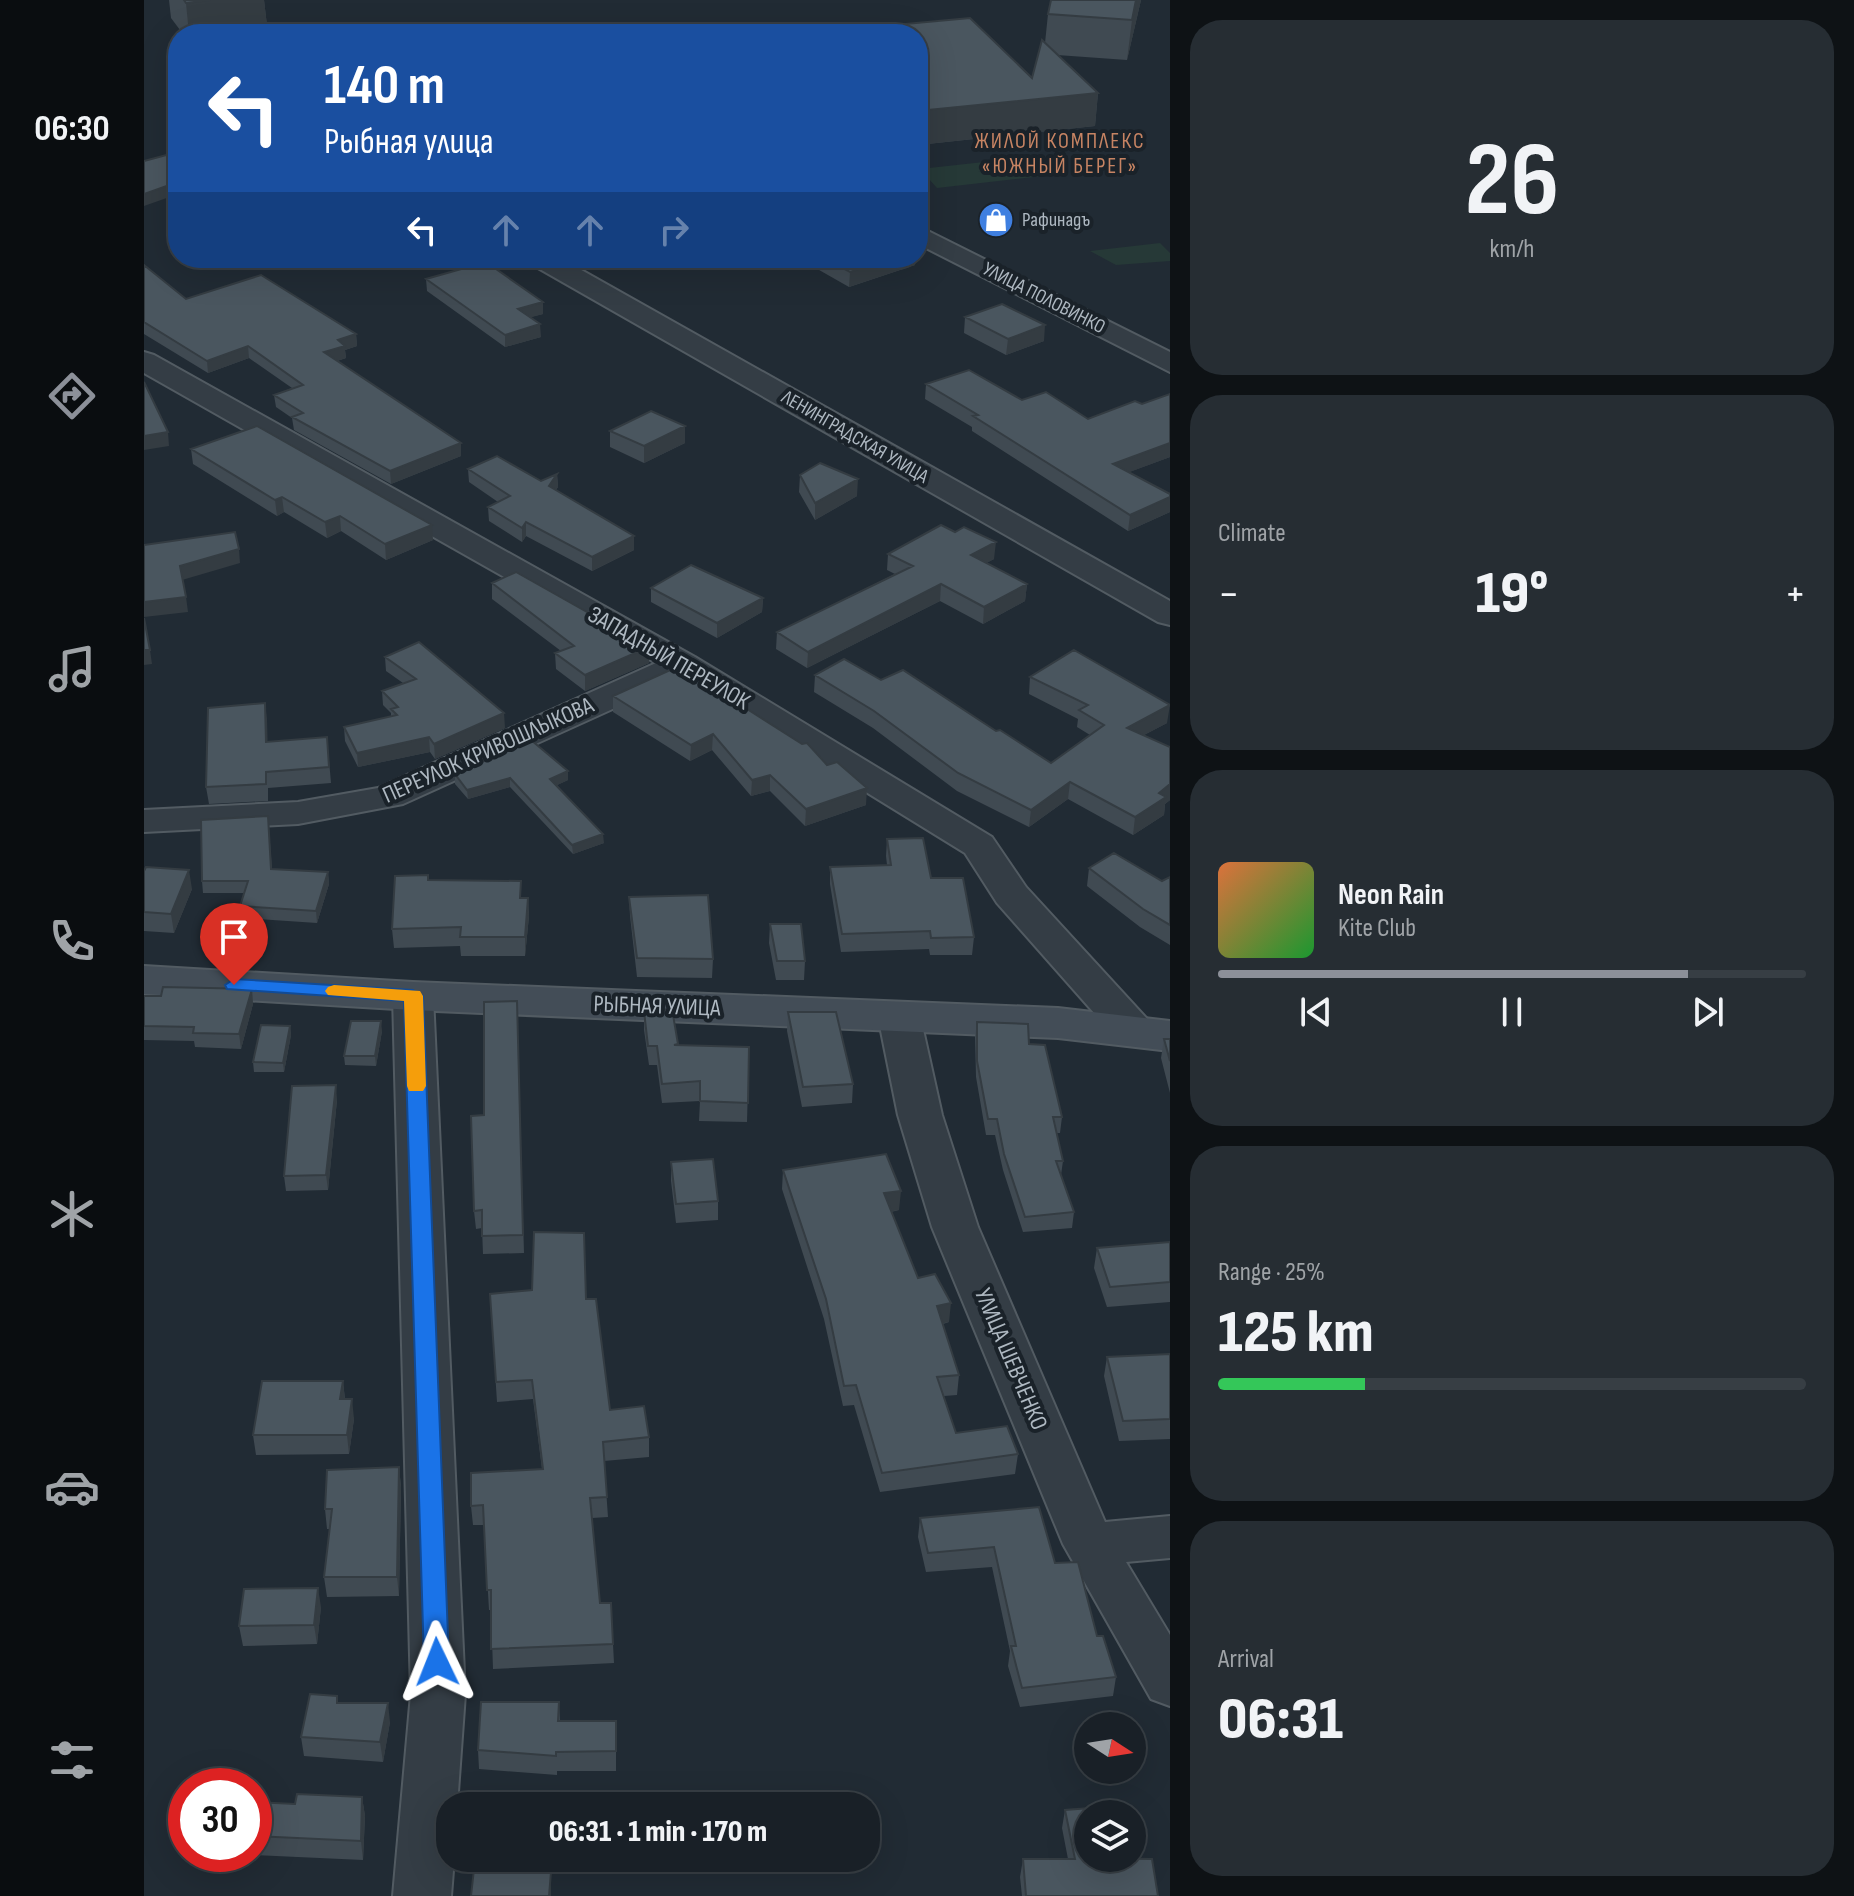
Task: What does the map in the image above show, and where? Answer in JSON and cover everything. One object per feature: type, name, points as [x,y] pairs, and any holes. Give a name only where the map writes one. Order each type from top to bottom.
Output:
[{"type":"street","name":"УЛИЦА ПОЛОВИНКО","points":[[928,239],[1170,363]]},
{"type":"street","name":"ЛЕНИНГРАДСКАЯ УЛИЦА","points":[[558,268],[1170,615]]},
{"type":"street","name":"ЗАПАДНЫЙ ПЕРЕУЛОК","points":[[144,361],[683,664],[979,845],[1011,895],[1152,1033]]},
{"type":"street","name":"ПЕРЕУЛОК КРИВОШЛЫКОВА","points":[[144,821],[301,815],[390,796],[683,664]]},
{"type":"street","name":"РЫБНАЯ УЛИЦА","points":[[144,980],[413,996],[1058,1023],[1152,1033]]},
{"type":"street","points":[[413,996],[438,1694],[422,1896]]},
{"type":"street","name":"УЛИЦА ШЕВЧЕНКО","points":[[899,1016],[920,1115],[955,1227],[1089,1544],[1170,1683]]},
{"type":"street","points":[[1089,1544],[1170,1537]]},
{"type":"green space","points":[[1021,158],[1029,166],[978,172],[1044,167],[1052,175],[937,188],[928,178],[928,168]]},
{"type":"green space","points":[[1160,243],[1170,253],[1170,261],[1116,265],[1090,251]]},
{"type":"building","points":[[1051,0],[1136,0],[1132,20],[1048,14]]},
{"type":"building","points":[[970,18],[1032,78],[1042,40],[1098,93],[928,110],[928,24],[905,24]]},
{"type":"building","points":[[168,155],[168,186],[144,194],[144,161]]},
{"type":"building","points":[[144,265],[186,299],[261,275],[356,334],[338,340],[345,346],[324,352],[461,443],[390,471],[292,417],[303,413],[274,395],[303,385],[248,346],[207,361],[144,322]]},
{"type":"building","points":[[465,268],[495,268],[543,302],[518,309],[540,324],[505,335],[426,279]]},
{"type":"building","points":[[1002,304],[1045,325],[1008,339],[965,317]]},
{"type":"building","points":[[969,370],[1022,400],[1046,392],[1088,419],[1135,401],[1142,404],[1170,394],[1170,443],[1113,464],[1170,494],[1170,497],[1130,515],[926,384]]},
{"type":"building","points":[[144,382],[168,432],[144,436]]},
{"type":"building","points":[[651,411],[685,426],[644,446],[610,431]]},
{"type":"building","points":[[257,426],[432,525],[385,544],[340,516],[325,522],[282,497],[275,500],[191,449]]},
{"type":"building","points":[[497,456],[541,481],[557,474],[549,486],[634,536],[592,557],[526,522],[522,528],[488,507],[510,496],[468,469]]},
{"type":"building","points":[[820,463],[858,479],[815,503],[800,475]]},
{"type":"building","points":[[941,525],[955,532],[964,527],[996,542],[971,555],[1027,584],[984,607],[941,584],[808,652],[777,632],[913,566],[888,554]]},
{"type":"building","points":[[235,532],[239,549],[180,566],[186,597],[144,602],[144,545]]},
{"type":"building","points":[[691,565],[763,598],[717,623],[651,588]]},
{"type":"building","points":[[516,572],[649,647],[585,675],[555,653],[574,646],[492,583]]},
{"type":"building","points":[[144,618],[150,650],[144,650]]},
{"type":"building","points":[[419,642],[504,713],[434,744],[429,737],[357,753],[344,727],[397,715],[391,709],[398,707],[382,691],[416,679],[385,657]]},
{"type":"building","points":[[1074,650],[1170,705],[1127,728],[1170,747],[1170,784],[1159,793],[1166,797],[1135,817],[1070,782],[1031,810],[958,773],[874,711],[815,675],[844,659],[881,680],[903,670],[1051,763],[1104,725],[1079,710],[1088,705],[1030,677]]},
{"type":"building","points":[[679,666],[730,705],[736,702],[802,744],[807,743],[827,765],[837,762],[867,788],[806,809],[770,775],[752,780],[713,734],[691,745],[613,696]]},
{"type":"building","points":[[265,703],[266,742],[327,737],[329,767],[266,772],[266,784],[206,787],[208,708]]},
{"type":"building","points":[[531,740],[568,771],[550,779],[603,834],[572,845],[510,778],[467,790],[455,774]]},
{"type":"building","points":[[268,816],[271,869],[328,872],[316,911],[240,906],[248,881],[202,881],[201,820]]},
{"type":"building","points":[[923,838],[931,878],[963,878],[974,937],[931,938],[930,931],[842,934],[830,867],[891,865],[887,839]]},
{"type":"building","points":[[1114,853],[1162,881],[1170,877],[1170,925],[1143,909],[1089,868]]},
{"type":"building","points":[[146,867],[189,870],[171,914],[144,912]]},
{"type":"building","points":[[428,875],[428,880],[521,881],[520,898],[528,898],[525,937],[460,937],[461,927],[392,929],[395,876]]},
{"type":"building","points":[[708,895],[713,959],[637,958],[629,897]]},
{"type":"building","points":[[770,924],[801,924],[805,961],[777,961]]},
{"type":"building","points":[[163,987],[252,989],[239,1034],[193,1033],[194,1027],[144,1026],[144,996],[161,996]]},
{"type":"building","points":[[517,1001],[523,1235],[482,1236],[482,1210],[474,1211],[471,1116],[484,1115],[484,1002]]},
{"type":"building","points":[[672,1009],[678,1044],[674,1045],[749,1047],[748,1103],[700,1101],[700,1081],[662,1084],[657,1046],[648,1046],[644,1011]]},
{"type":"building","points":[[788,1012],[836,1012],[853,1084],[803,1087]]},
{"type":"building","points":[[351,1021],[381,1021],[375,1056],[344,1056]]},
{"type":"building","points":[[977,1022],[1028,1024],[1029,1044],[1045,1045],[1062,1117],[1053,1117],[1063,1161],[1056,1161],[1074,1212],[1025,1217],[1004,1154],[997,1119],[988,1119],[977,1061]]},
{"type":"building","points":[[261,1025],[290,1026],[283,1063],[253,1062]]},
{"type":"building","points":[[1164,1039],[1170,1039],[1170,1061]]},
{"type":"building","points":[[336,1085],[326,1175],[284,1176],[292,1086]]},
{"type":"building","points":[[886,1154],[901,1191],[884,1193],[918,1278],[935,1274],[951,1303],[937,1306],[959,1375],[937,1377],[956,1433],[1007,1426],[1018,1454],[882,1473],[856,1385],[844,1386],[826,1299],[783,1170]]},
{"type":"building","points":[[713,1159],[718,1201],[676,1204],[671,1162]]},
{"type":"building","points":[[534,1232],[584,1233],[586,1299],[596,1299],[610,1410],[644,1406],[649,1437],[603,1442],[607,1497],[590,1498],[600,1603],[611,1603],[613,1644],[491,1649],[491,1590],[487,1590],[483,1505],[471,1506],[471,1473],[543,1469],[532,1380],[496,1382],[490,1294],[532,1290]]},
{"type":"building","points":[[1170,1242],[1170,1282],[1110,1287],[1097,1248]]},
{"type":"building","points":[[1170,1354],[1170,1419],[1123,1421],[1107,1357]]},
{"type":"building","points":[[262,1381],[343,1381],[340,1399],[352,1399],[347,1435],[253,1435]]},
{"type":"building","points":[[399,1467],[397,1577],[324,1577],[332,1509],[325,1509],[327,1470]]},
{"type":"building","points":[[1039,1507],[1055,1563],[1078,1562],[1097,1636],[1103,1636],[1116,1677],[1022,1688],[1011,1646],[1016,1646],[994,1547],[928,1553],[920,1518]]},
{"type":"building","points":[[318,1588],[314,1625],[239,1626],[244,1589]]},
{"type":"building","points":[[310,1694],[337,1696],[337,1703],[388,1703],[380,1742],[301,1737]]},
{"type":"building","points":[[481,1702],[559,1702],[558,1721],[616,1721],[616,1751],[556,1752],[556,1756],[478,1750]]},
{"type":"building","points":[[297,1794],[362,1797],[361,1841],[272,1837],[272,1803],[295,1804]]},
{"type":"building","points":[[1074,1809],[1074,1854],[1065,1810]]},
{"type":"building","points":[[1023,1859],[1074,1859],[1074,1872],[1146,1872],[1146,1859],[1152,1859],[1158,1896],[1026,1896]]},
{"type":"building","points":[[474,1872],[551,1872],[549,1896],[471,1896]]},
{"type":"slow traffic","points":[[334,991],[413,996],[416,1086]]},
{"type":"place","name":"Рафинадъ","points":[[996,220]]},
{"type":"district","name":"ЖИЛОЙ КОМПЛЕКС «ЮЖНЫЙ БЕРЕГ»","points":[[1060,154]]},
{"type":"route","points":[[234,985],[413,996],[437,1662]]}]
